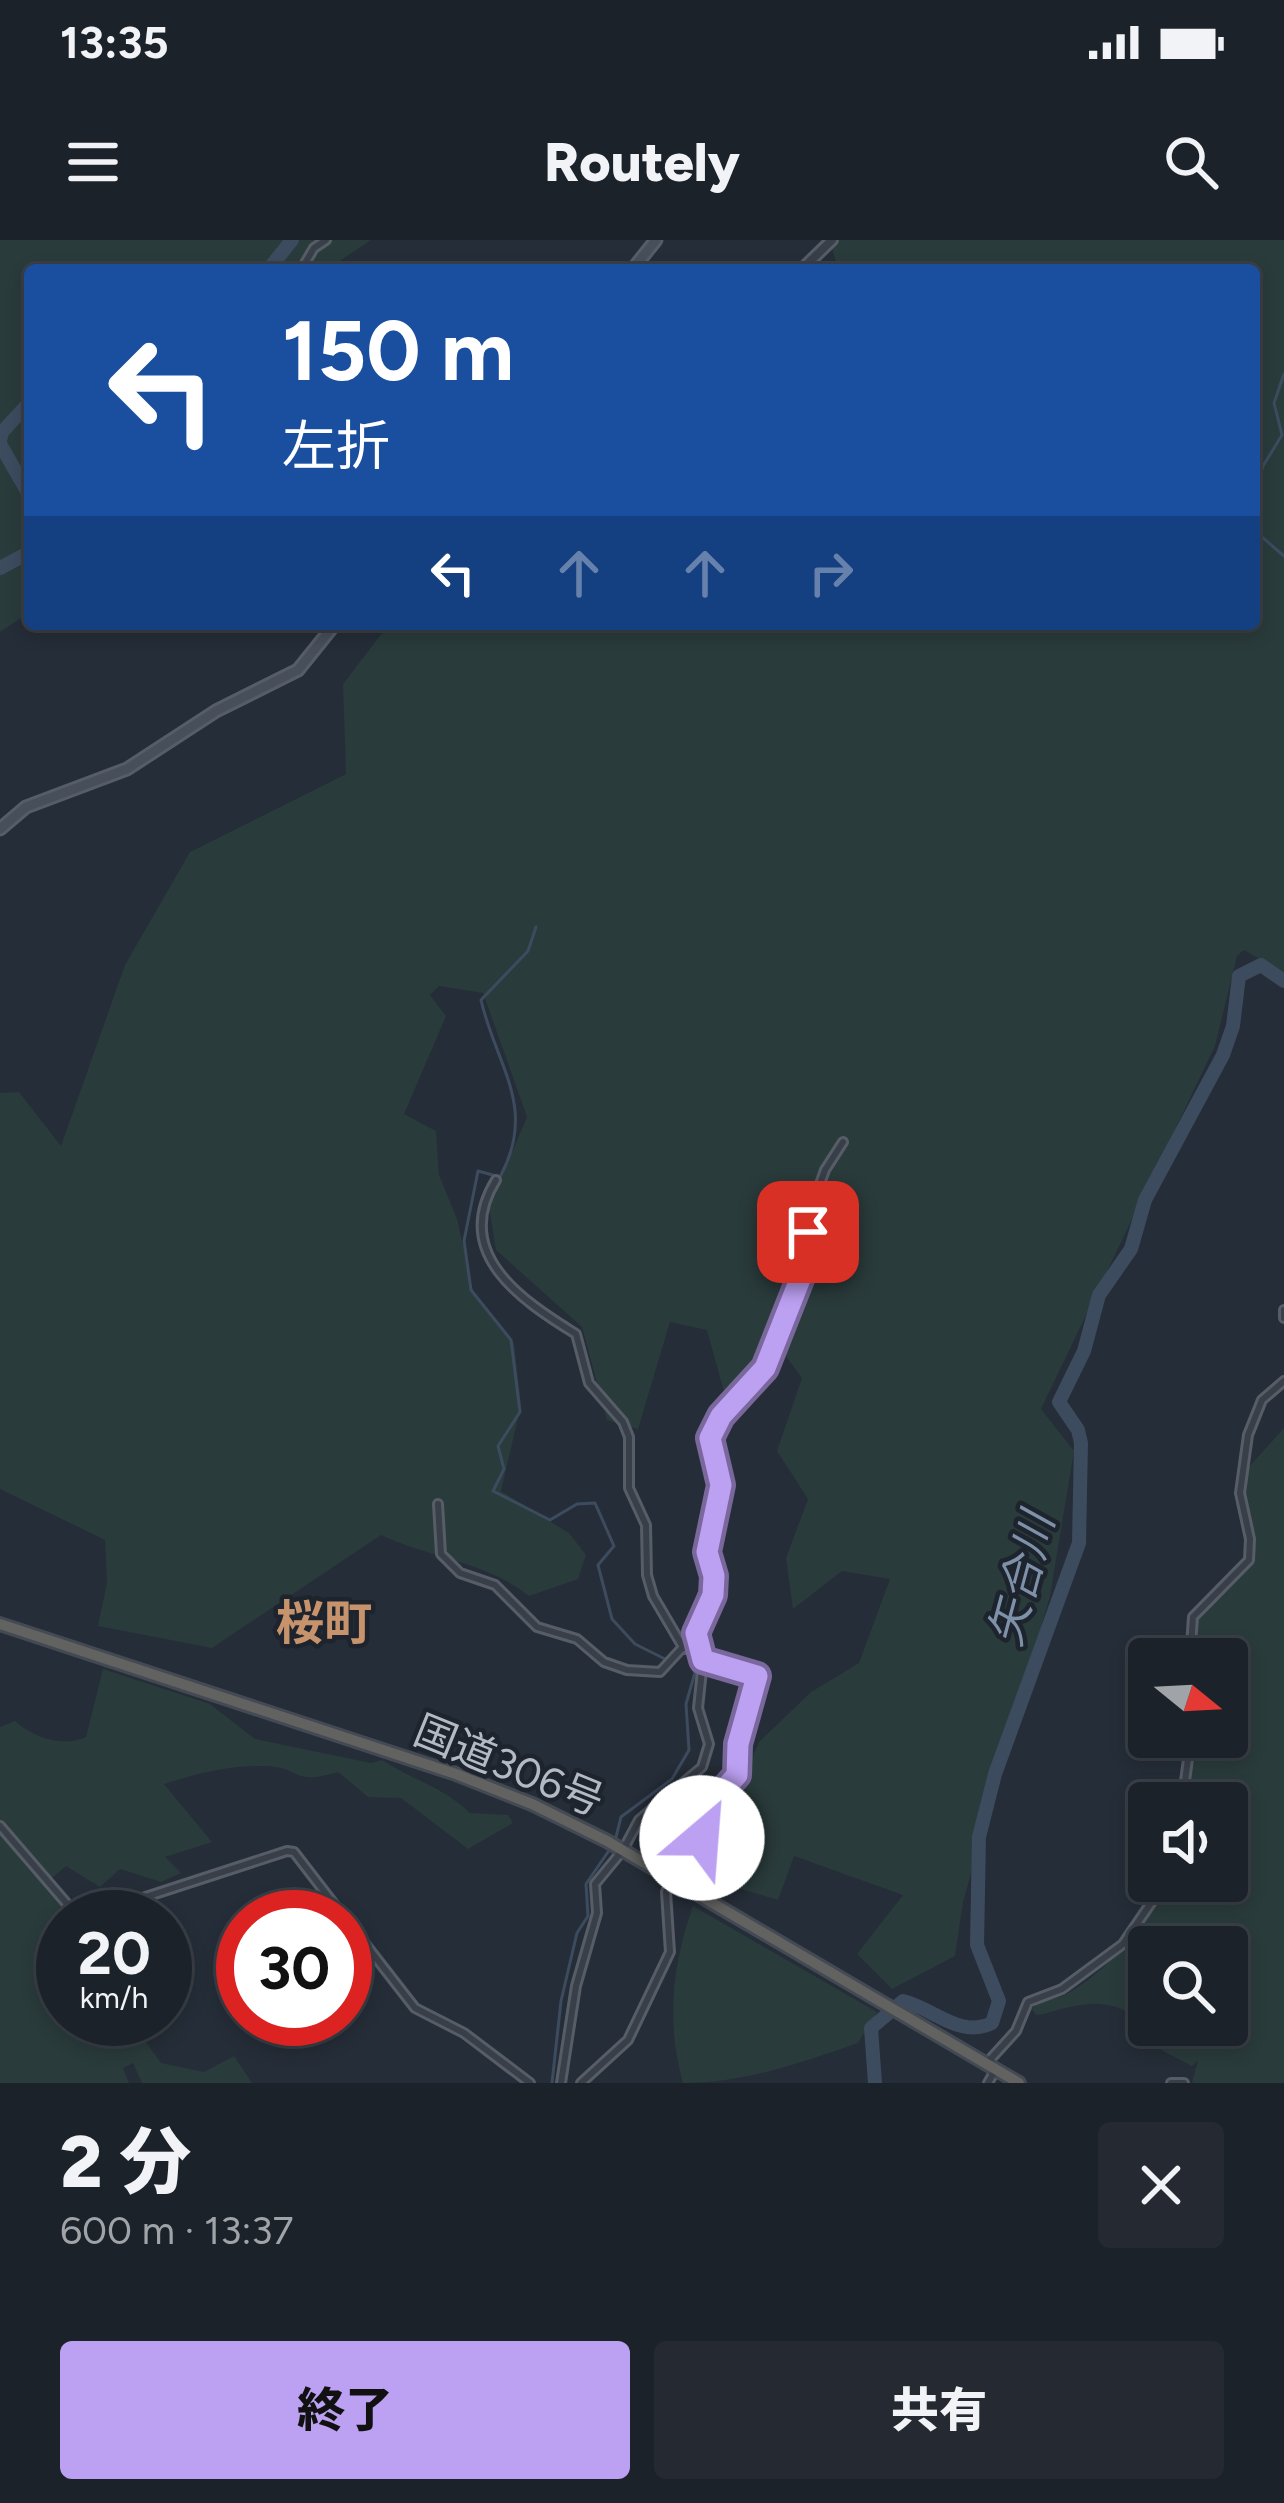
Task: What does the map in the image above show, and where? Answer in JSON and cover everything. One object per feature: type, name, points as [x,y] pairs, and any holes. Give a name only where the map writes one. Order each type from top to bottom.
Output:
[{"type":"highway","name":"国道306号","points":[[0,1624],[490,1786],[607,1841],[1019,2083]]},
{"type":"main road","points":[[637,264],[656,240]]},
{"type":"main road","points":[[0,829],[26,807],[128,769],[216,711],[298,670],[330,630]]},
{"type":"street","points":[[305,264],[314,248],[326,240]]},
{"type":"street","points":[[806,264],[832,240]]},
{"type":"street","points":[[561,2083],[576,1985],[597,1913],[595,1883],[639,1820],[702,1767],[707,1756],[709,1744],[698,1708],[691,1650],[713,1595],[714,1576],[707,1552],[721,1485],[710,1438],[713,1426],[765,1368],[806,1264],[812,1206],[825,1170],[843,1142]]},
{"type":"street","points":[[496,1180],[484,1199],[483,1228],[492,1265],[530,1306],[575,1334],[589,1383],[623,1422],[629,1437],[631,1500],[647,1534],[647,1576],[653,1596],[691,1650],[757,1676],[738,1744],[737,1775],[719,1795],[702,1838],[666,1892],[673,1937],[670,1952],[628,2040],[581,2083]]},
{"type":"street","points":[[1192,1638],[1193,1617],[1249,1560],[1250,1539],[1240,1493],[1248,1435],[1262,1400],[1284,1381]]},
{"type":"street","points":[[438,1504],[440,1554],[460,1573],[495,1585],[537,1627],[577,1640],[604,1662],[627,1670],[660,1672],[691,1650]]},
{"type":"street","points":[[0,1826],[74,1912],[87,1916],[287,1851],[294,1852],[323,1890]]},
{"type":"street","points":[[988,2083],[991,2067],[1016,2031],[1028,2002],[1061,1989],[1123,1944],[1152,1902]]},
{"type":"street","points":[[372,1953],[415,2008],[464,2033],[530,2083]]},
{"type":"street","points":[[1171,2083],[1184,2083]]},
{"type":"shaded area","points":[[0,240],[371,240],[335,264],[24,264],[24,616],[0,632]]},
{"type":"shaded area","points":[[830,240],[1284,240],[1284,973],[1244,950],[1237,956],[1215,1046],[1041,1409],[1074,1451],[1050,1596],[963,1902],[955,1956],[892,1989],[857,1954],[903,1895],[794,1856],[778,1900],[707,1879],[717,1839],[759,1742],[811,1692],[859,1663],[890,1579],[842,1571],[793,1609],[786,1558],[808,1499],[777,1451],[802,1378],[782,1351],[763,1390],[724,1392],[707,1330],[670,1322],[638,1429],[607,1420],[582,1327],[496,1250],[489,1207],[527,1117],[483,993],[439,986],[430,995],[446,1016],[404,1114],[436,1131],[439,1175],[457,1219],[473,1291],[514,1343],[521,1405],[501,1491],[569,1533],[586,1555],[578,1579],[529,1596],[495,1575],[381,1535],[212,1648],[98,1626],[107,1583],[105,1540],[0,1489],[0,1093],[19,1092],[61,1146],[125,965],[190,852],[346,774],[343,684],[384,630],[1260,630],[1260,264],[836,264]]},
{"type":"shaded area","points":[[1284,1428],[1284,2083],[1192,2083],[1198,2060],[1192,2066],[1161,2046],[1248,2046],[1248,1926],[1140,1926],[1155,1902],[1248,1902],[1248,1782],[1188,1782],[1191,1758],[1248,1758],[1248,1638],[1193,1638],[1193,1626],[1251,1564],[1254,1539],[1244,1492],[1248,1468]]},
{"type":"shaded area","points":[[103,1669],[210,1704],[255,1739],[371,1763],[382,1760],[449,1796],[470,1813],[508,1815],[513,1823],[468,1849],[401,1798],[368,1797],[338,1772],[305,1777],[278,1767],[227,1768],[164,1784],[212,1842],[165,1857],[181,1873],[161,1882],[120,1869],[100,1887],[66,1866],[44,1885],[49,1890],[36,1890],[36,2046],[149,2046],[161,2063],[204,2072],[234,2056],[252,2083],[142,2083],[133,2063],[123,2068],[129,2083],[0,2083],[0,1727],[15,1721],[48,1739],[86,1737]]},
{"type":"shaded area","points":[[693,1906],[877,2012],[858,2043],[750,2076],[683,2083],[674,2038],[674,1994]]},
{"type":"shaded area","points":[[1128,1940],[1128,2013],[1106,2005],[1082,2005],[1036,2015],[1032,2009],[1036,2004],[1065,1995]]},
{"type":"waterway","points":[[273,264],[292,240]]},
{"type":"waterway","points":[[1260,475],[1282,435],[1274,403],[1284,374]]},
{"type":"waterway","points":[[0,441],[2,432],[24,408]]},
{"type":"waterway","points":[[0,444],[24,486]]},
{"type":"waterway","points":[[1260,531],[1284,556]]},
{"type":"waterway","points":[[0,568],[24,555]]},
{"type":"waterway","points":[[536,927],[528,951],[481,1000],[510,1087],[515,1129],[500,1177],[478,1171],[464,1241],[471,1290],[511,1340],[520,1412],[498,1446],[504,1469],[493,1491],[550,1520],[577,1504],[595,1503],[614,1546],[598,1565],[612,1619],[635,1644],[667,1660],[688,1637],[696,1669],[686,1704],[689,1750],[672,1779],[621,1817],[615,1841]]},
{"type":"waterway","name":"矢合川","points":[[875,2083],[871,2028],[903,2001],[958,2025],[992,2023],[999,2001],[977,1945],[979,1837],[995,1774],[1079,1543],[1081,1443],[1059,1402],[1084,1351],[1099,1295],[1131,1249],[1145,1200],[1223,1055],[1233,1026],[1239,976],[1261,965],[1284,981]]},
{"type":"waterway","points":[[552,2083],[561,2001],[577,1933],[588,1916],[586,1884],[610,1849]]},
{"type":"district","name":"桜町","points":[[324,1623]]},
{"type":"route","points":[[702,1838],[719,1795],[737,1775],[738,1744],[748,1723],[757,1676],[703,1660],[698,1644],[696,1633],[713,1595],[714,1576],[707,1552],[721,1485],[710,1438],[713,1426],[765,1368],[806,1264],[808,1232]]}]
